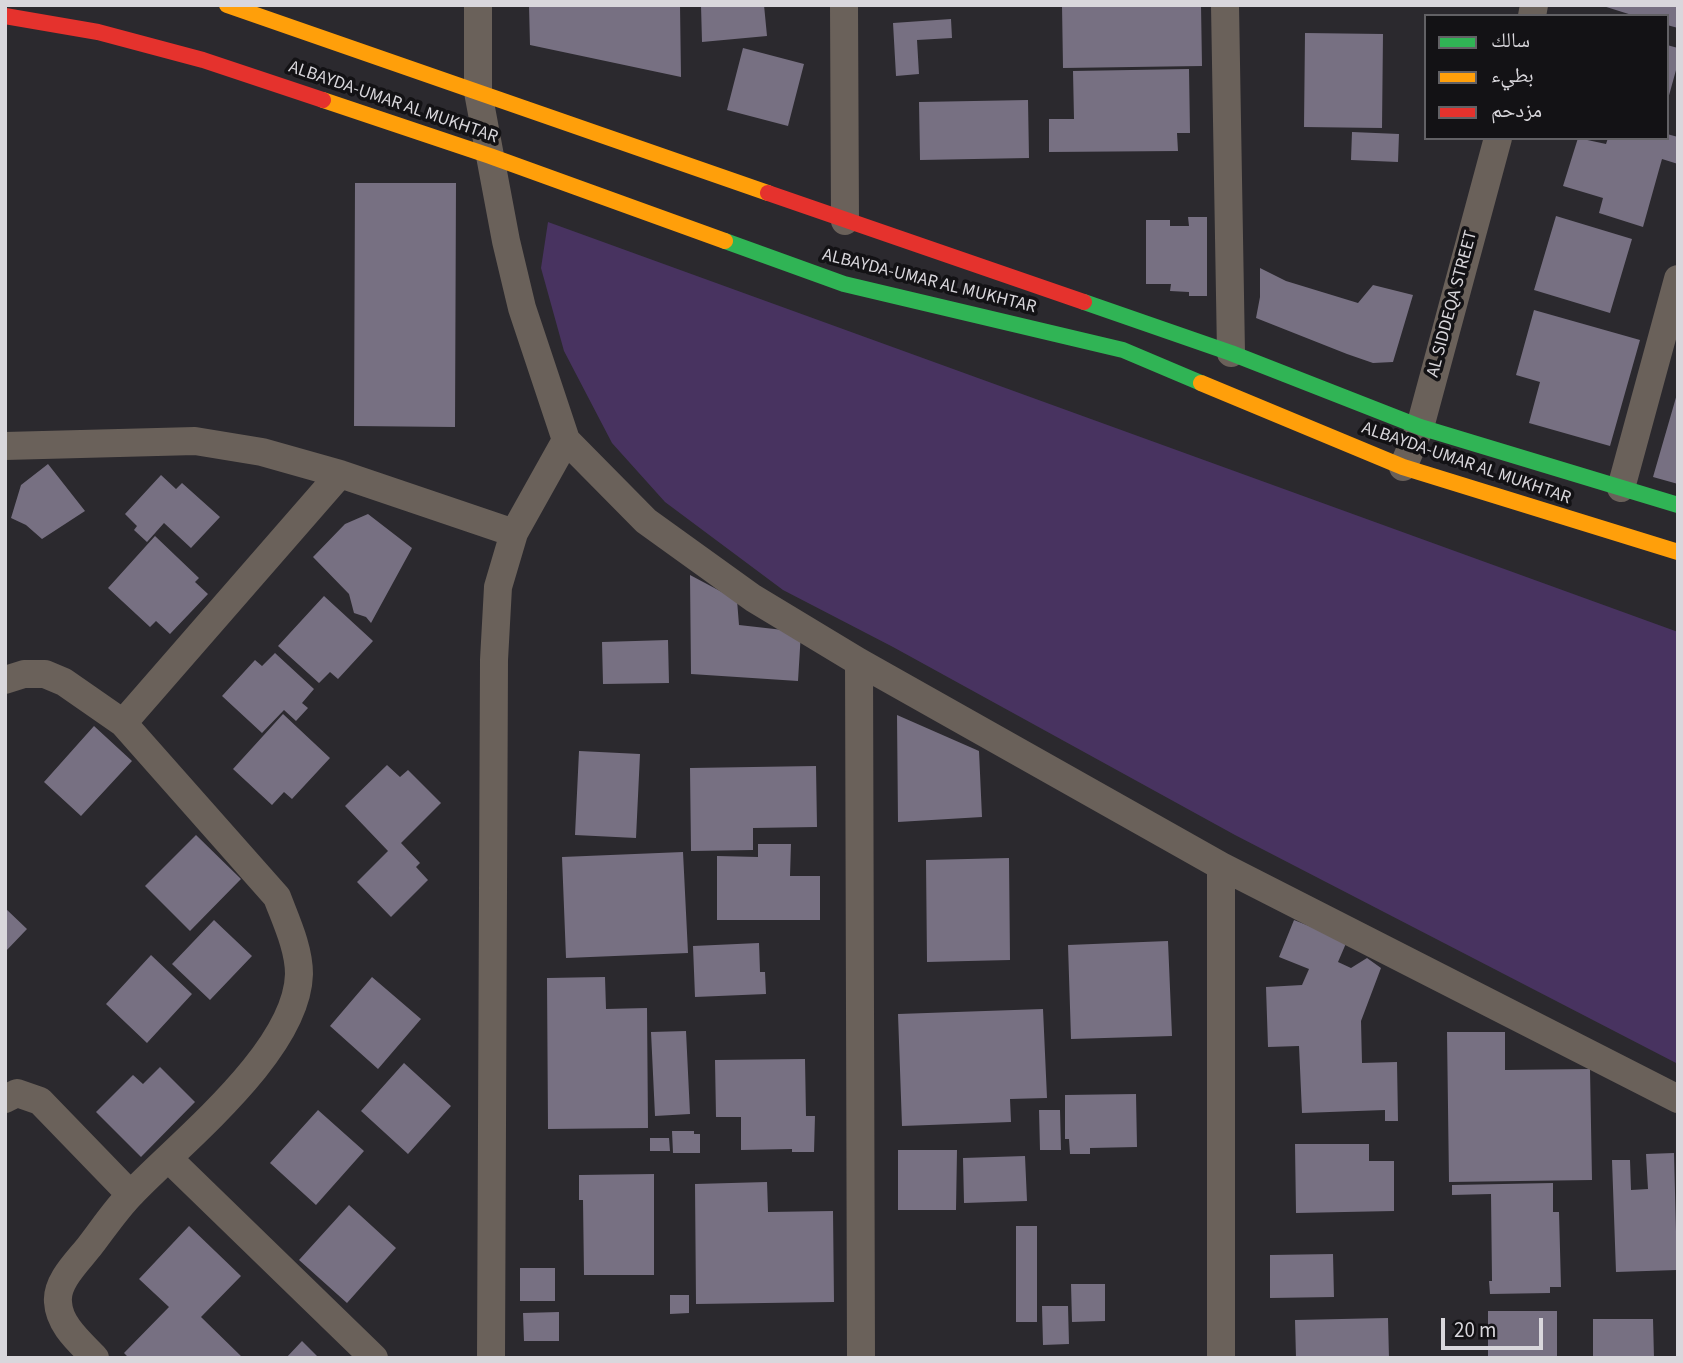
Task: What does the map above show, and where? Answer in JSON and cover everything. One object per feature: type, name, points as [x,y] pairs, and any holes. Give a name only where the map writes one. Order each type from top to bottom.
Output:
[{"type":"main road","name":"ALBAYDA-UMAR AL MUKHTAR","points":[[227,5],[1231,353],[1420,427],[1678,505]]},
{"type":"main road","name":"ALBAYDA-UMAR AL MUKHTAR","points":[[5,16],[98,32],[203,60],[490,156],[844,284],[1124,351],[1404,467],[1678,552]]},
{"type":"street","points":[[478,5],[478,92],[506,242],[522,308],[566,440],[646,521],[753,598],[859,662],[1221,866],[1678,1099]]},
{"type":"street","points":[[844,5],[845,221]]},
{"type":"street","points":[[1225,5],[1231,353]]},
{"type":"street","name":"AL SIDDEQA STREET","points":[[1404,467],[1420,427],[1497,140]]},
{"type":"street","points":[[1621,488],[1678,279]]},
{"type":"street","points":[[491,1358],[495,660],[498,587],[514,533],[566,440]]},
{"type":"street","points":[[5,446],[195,441],[262,452],[340,474],[514,533]]},
{"type":"street","points":[[123,723],[340,474]]},
{"type":"street","points":[[859,662],[861,1358]]},
{"type":"street","points":[[5,680],[24,674],[44,674],[64,682],[123,723],[277,897],[291,933],[299,973],[292,1012],[265,1057],[169,1159],[130,1194],[65,1278],[57,1300],[64,1324],[95,1358]]},
{"type":"street","points":[[1221,866],[1221,1358]]},
{"type":"street","points":[[5,1099],[17,1093],[40,1101],[130,1194]]},
{"type":"street","points":[[169,1159],[374,1358]]},
{"type":"shaded area","points":[[548,222],[1678,632],[1678,1064],[1235,835],[893,647],[783,590],[665,502],[612,443],[564,351],[541,268]]},
{"type":"building","points":[[529,5],[680,5],[681,77],[530,45]]},
{"type":"building","points":[[701,5],[764,5],[767,36],[702,42]]},
{"type":"building","points":[[1062,5],[1201,5],[1202,66],[1063,68]]},
{"type":"building","points":[[1600,5],[1678,5],[1678,28],[1669,26],[1669,14],[1629,14]]},
{"type":"building","points":[[951,19],[952,38],[917,40],[919,74],[896,76],[893,23]]},
{"type":"building","points":[[1305,33],[1383,34],[1382,128],[1304,127]]},
{"type":"building","points":[[1669,46],[1678,48],[1678,63],[1669,95]]},
{"type":"building","points":[[743,48],[804,64],[788,126],[727,110]]},
{"type":"building","points":[[1189,69],[1190,133],[1177,133],[1178,151],[1049,152],[1049,119],[1074,119],[1073,71]]},
{"type":"building","points":[[1028,100],[1029,158],[920,160],[919,102]]},
{"type":"building","points":[[1352,132],[1399,134],[1398,162],[1351,160]]},
{"type":"building","points":[[1669,135],[1678,137],[1678,164],[1662,159],[1643,227],[1599,213],[1603,198],[1563,186],[1577,140],[1606,144],[1607,140],[1669,140]]},
{"type":"building","points":[[355,183],[456,183],[455,427],[354,426]]},
{"type":"building","points":[[1556,216],[1632,239],[1610,313],[1534,290]]},
{"type":"building","points":[[1188,217],[1207,217],[1207,296],[1189,296],[1189,292],[1170,291],[1171,284],[1146,284],[1146,220],[1170,220],[1170,226],[1189,226]]},
{"type":"building","points":[[1260,268],[1286,281],[1358,303],[1373,285],[1413,295],[1393,362],[1373,363],[1256,318],[1260,297]]},
{"type":"building","points":[[1534,310],[1640,340],[1610,446],[1529,423],[1540,382],[1516,375]]},
{"type":"building","points":[[1678,394],[1678,484],[1653,477]]},
{"type":"building","points":[[48,464],[85,511],[42,539],[26,525],[11,518],[21,485]]},
{"type":"building","points":[[161,475],[176,489],[182,483],[220,517],[191,548],[164,523],[147,542],[134,530],[137,526],[125,514]]},
{"type":"building","points":[[368,514],[412,548],[371,623],[366,617],[354,613],[349,594],[313,557],[345,524]]},
{"type":"building","points":[[155,536],[199,578],[195,582],[208,594],[170,634],[156,621],[150,627],[108,588]]},
{"type":"building","points":[[690,575],[737,600],[739,625],[801,632],[798,681],[691,674]]},
{"type":"building","points":[[324,596],[373,641],[338,679],[330,672],[319,683],[278,646]]},
{"type":"building","points":[[668,640],[669,683],[603,684],[602,642]]},
{"type":"building","points":[[275,653],[314,689],[302,703],[308,708],[296,721],[284,710],[262,733],[222,696],[255,660],[262,666]]},
{"type":"building","points":[[283,714],[330,758],[292,799],[284,792],[272,805],[233,769]]},
{"type":"building","points":[[897,715],[979,751],[982,817],[898,822]]},
{"type":"building","points":[[94,726],[132,761],[81,816],[44,782]]},
{"type":"building","points":[[579,751],[640,754],[636,838],[575,835]]},
{"type":"building","points":[[387,765],[400,777],[408,770],[441,803],[401,843],[420,863],[416,867],[428,880],[391,917],[357,882],[388,851],[345,806]]},
{"type":"building","points":[[816,766],[817,827],[753,828],[753,850],[691,851],[690,768]]},
{"type":"building","points":[[196,835],[241,879],[190,931],[145,886]]},
{"type":"building","points":[[758,844],[791,844],[790,876],[820,876],[820,920],[717,920],[717,856],[758,857]]},
{"type":"building","points":[[683,852],[688,953],[566,958],[562,857]]},
{"type":"building","points":[[1009,858],[1010,960],[927,962],[926,860]]},
{"type":"building","points":[[5,908],[27,929],[5,952]]},
{"type":"building","points":[[214,920],[252,956],[210,1000],[172,964]]},
{"type":"building","points":[[1294,920],[1347,941],[1338,962],[1351,968],[1367,958],[1381,968],[1361,1021],[1362,1063],[1397,1062],[1398,1121],[1385,1121],[1385,1110],[1302,1113],[1299,1046],[1268,1047],[1266,987],[1302,985],[1309,969],[1279,957]]},
{"type":"building","points":[[1168,941],[1172,1036],[1071,1039],[1068,945]]},
{"type":"building","points":[[759,943],[760,972],[765,972],[766,994],[695,997],[693,946]]},
{"type":"building","points":[[151,955],[192,994],[147,1043],[106,1004]]},
{"type":"building","points":[[372,977],[421,1019],[378,1069],[330,1026]]},
{"type":"building","points":[[605,977],[606,1009],[647,1008],[648,1128],[548,1129],[547,978]]},
{"type":"building","points":[[1043,1009],[1047,1098],[1010,1099],[1011,1122],[902,1126],[898,1014]]},
{"type":"building","points":[[686,1031],[690,1114],[655,1116],[651,1032]]},
{"type":"building","points":[[1447,1032],[1505,1032],[1505,1070],[1590,1069],[1592,1180],[1449,1182]]},
{"type":"building","points":[[805,1059],[806,1116],[815,1116],[814,1152],[792,1152],[792,1149],[741,1150],[741,1117],[716,1117],[715,1060]]},
{"type":"building","points":[[404,1063],[451,1106],[408,1154],[361,1111]]},
{"type":"building","points":[[160,1067],[195,1102],[141,1157],[96,1112],[133,1075],[143,1084]]},
{"type":"building","points":[[1136,1094],[1137,1147],[1090,1148],[1090,1154],[1070,1154],[1069,1139],[1065,1139],[1065,1095]]},
{"type":"building","points":[[318,1110],[364,1151],[316,1205],[270,1163]]},
{"type":"building","points":[[1039,1110],[1060,1110],[1061,1150],[1040,1150]]},
{"type":"building","points":[[672,1131],[694,1131],[694,1134],[700,1134],[700,1153],[673,1153]]},
{"type":"building","points":[[650,1138],[669,1138],[670,1151],[650,1151]]},
{"type":"building","points":[[1295,1144],[1369,1144],[1369,1161],[1394,1161],[1394,1211],[1296,1213]]},
{"type":"building","points":[[898,1150],[957,1150],[956,1210],[898,1210]]},
{"type":"building","points":[[1674,1153],[1677,1270],[1616,1272],[1612,1160],[1630,1160],[1631,1190],[1648,1189],[1646,1154]]},
{"type":"building","points":[[1025,1156],[1027,1201],[964,1203],[963,1158]]},
{"type":"building","points":[[654,1174],[654,1275],[584,1275],[583,1200],[579,1200],[579,1175]]},
{"type":"building","points":[[767,1182],[768,1212],[833,1211],[834,1302],[696,1304],[695,1184]]},
{"type":"building","points":[[1553,1183],[1553,1212],[1559,1212],[1561,1287],[1550,1287],[1550,1293],[1490,1294],[1491,1194],[1452,1195],[1452,1185]]},
{"type":"building","points":[[349,1205],[396,1248],[347,1303],[299,1260]]},
{"type":"building","points":[[189,1226],[241,1276],[201,1317],[243,1358],[129,1358],[124,1353],[169,1307],[139,1279]]},
{"type":"building","points":[[1016,1226],[1037,1226],[1037,1322],[1016,1322]]},
{"type":"building","points":[[1333,1254],[1334,1297],[1270,1298],[1270,1255]]},
{"type":"building","points":[[520,1268],[555,1268],[555,1301],[520,1301]]},
{"type":"building","points":[[1071,1284],[1105,1284],[1105,1321],[1072,1322]]},
{"type":"building","points":[[670,1295],[689,1295],[689,1313],[670,1314]]},
{"type":"building","points":[[1042,1306],[1068,1306],[1069,1344],[1043,1345]]},
{"type":"building","points":[[1488,1311],[1557,1311],[1557,1358],[1488,1358]]},
{"type":"building","points":[[559,1312],[559,1341],[524,1341],[523,1313]]},
{"type":"building","points":[[1388,1318],[1389,1358],[1296,1358],[1295,1320]]},
{"type":"building","points":[[1593,1319],[1653,1319],[1654,1358],[1593,1358]]},
{"type":"building","points":[[302,1341],[319,1358],[286,1358]]},
{"type":"traffic: fast","points":[[725,241],[844,284],[1123,350],[1201,383]]},
{"type":"traffic: fast","points":[[1084,302],[1231,353],[1420,427],[1678,505]]},
{"type":"traffic: slow","points":[[227,5],[768,193]]},
{"type":"traffic: slow","points":[[323,100],[490,156],[725,241]]},
{"type":"traffic: slow","points":[[1201,383],[1403,467],[1678,552]]},
{"type":"traffic: jam","points":[[5,16],[98,32],[203,60],[323,100]]},
{"type":"traffic: jam","points":[[768,193],[1084,302]]}]
